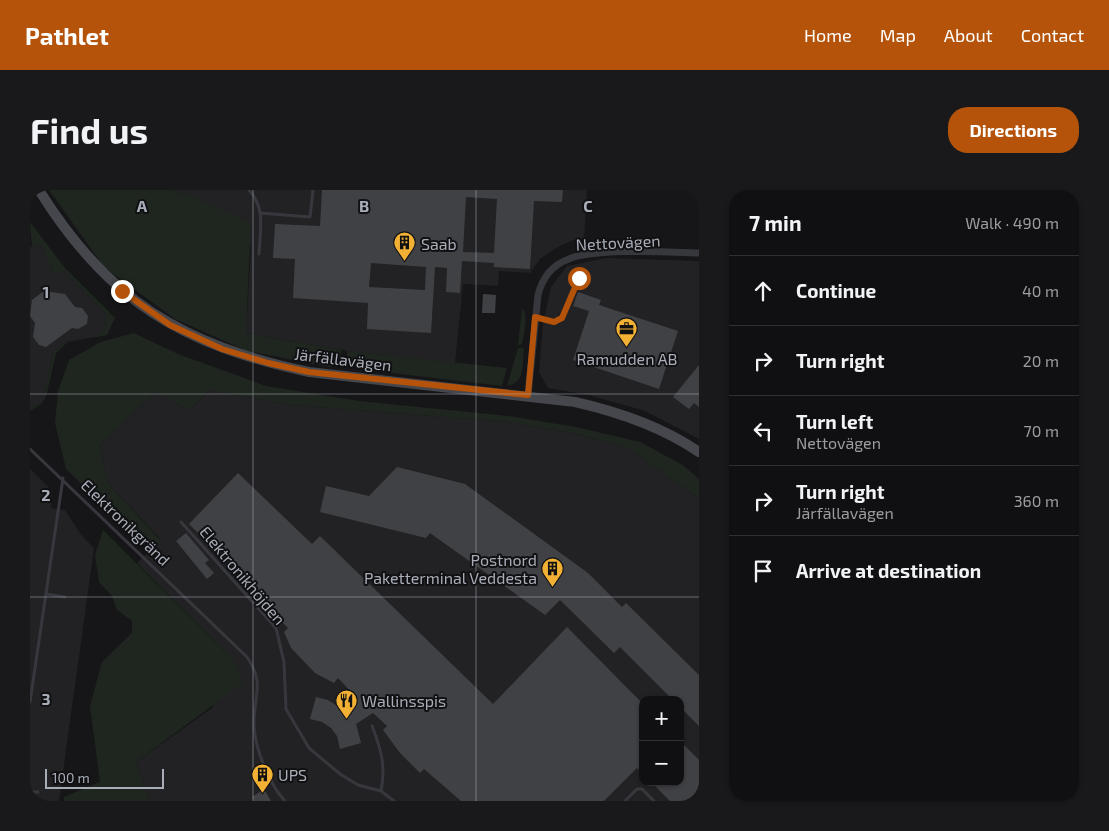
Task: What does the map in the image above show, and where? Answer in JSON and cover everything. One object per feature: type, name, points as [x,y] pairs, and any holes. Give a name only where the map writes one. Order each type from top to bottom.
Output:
[{"type":"street","name":"Järfällavägen","points":[[39,190],[59,222],[88,259],[122,291],[170,325],[222,349],[268,363],[309,372],[528,395],[575,402],[607,409],[647,423],[699,452]]},
{"type":"street","name":"Nettovägen","points":[[528,395],[535,317],[541,283],[556,266],[570,258],[591,254],[699,253]]},
{"type":"lane","points":[[249,190],[255,196],[260,213],[259,254]]},
{"type":"lane","points":[[260,213],[310,217],[313,190]]},
{"type":"lane","points":[[535,317],[554,322],[562,318],[579,278]]},
{"type":"lane","name":"Elektronikgränd","points":[[30,449],[63,478],[247,656],[255,668],[259,679],[254,734],[270,780],[285,801]]},
{"type":"lane","name":"Elektronikgränd","points":[[30,702],[63,478]]},
{"type":"lane","name":"Elektronikhöjden","points":[[181,522],[276,628],[284,662],[286,709],[308,748],[340,774],[358,785],[381,790],[394,801]]},
{"type":"lane","points":[[46,594],[65,597]]},
{"type":"lane","points":[[372,726],[383,754],[385,774],[381,790]]},
{"type":"lane","points":[[625,801],[637,789],[642,789],[654,801]]},
{"type":"lane","points":[[30,792],[38,792]]},
{"type":"shaded area","points":[[49,190],[171,190],[196,198],[251,223],[246,333],[341,350],[340,363],[329,367],[247,351],[175,319],[104,267]]},
{"type":"shaded area","points":[[171,190],[587,190],[584,239],[573,240],[556,248],[540,259],[530,273],[499,271],[498,286],[463,284],[455,363],[347,351],[246,333],[251,247],[196,198]]},
{"type":"shaded area","points":[[30,222],[65,268],[115,318],[107,335],[68,342],[56,353],[46,397],[41,404],[30,411],[30,408],[41,402],[44,396],[54,351],[68,341],[94,337],[105,328],[106,314],[65,271],[54,274],[41,245],[32,248]]},
{"type":"shaded area","points":[[30,245],[32,248],[41,245],[54,274],[65,271],[106,314],[105,329],[94,337],[68,341],[54,351],[44,396],[41,402],[30,408]]},
{"type":"shaded area","points":[[607,258],[699,261],[699,439],[645,411],[589,395],[548,388],[539,372],[543,323],[551,287],[567,266]]},
{"type":"shaded area","points":[[522,308],[525,315],[525,324],[522,344],[518,345]]},
{"type":"shaded area","points":[[134,333],[178,354],[266,386],[359,401],[509,416],[576,427],[640,442],[683,465],[699,479],[699,498],[626,447],[573,433],[509,422],[293,405],[209,390],[190,410],[156,392],[100,445],[107,482],[161,541],[150,550],[66,469],[55,423],[58,391],[69,360],[101,342]]},
{"type":"shaded area","points":[[518,348],[524,348],[522,372],[517,381],[507,386]]},
{"type":"shaded area","points":[[347,351],[507,368],[502,386],[358,369],[347,360]]},
{"type":"shaded area","points":[[209,390],[293,405],[509,422],[573,433],[626,447],[699,498],[699,801],[150,801],[136,762],[212,708],[234,661],[137,563],[161,540],[107,482],[100,445],[156,392],[190,410]]},
{"type":"shaded area","points":[[30,469],[52,491],[51,508],[65,510],[82,536],[94,548],[59,801],[30,801]]},
{"type":"shaded area","points":[[103,530],[234,661],[243,683],[136,762],[150,801],[64,801],[64,797],[100,782],[90,706],[102,662],[132,633],[132,621],[117,610],[112,596],[99,582],[95,555]]},
{"type":"building","name":"Saab","points":[[322,190],[563,190],[562,202],[534,201],[530,269],[494,267],[494,263],[462,261],[460,293],[446,292],[447,268],[435,267],[431,333],[367,329],[368,303],[293,298],[295,259],[273,258],[275,224],[320,226]],"holes":[[[466,197],[497,199],[494,253],[463,252]],[[371,263],[426,267],[425,290],[369,287]]]},
{"type":"building","points":[[44,291],[65,294],[75,307],[82,308],[88,316],[87,324],[78,329],[72,328],[46,347],[39,345],[33,337],[35,323],[30,316],[32,300]]},
{"type":"building","points":[[578,292],[601,300],[599,305],[678,331],[659,389],[573,360],[589,311],[573,306]]},
{"type":"building","points":[[483,294],[496,295],[495,313],[482,313]]},
{"type":"building","points":[[699,365],[699,407],[694,403],[689,409],[673,397]]},
{"type":"building","name":"Postnord Paketterminal Veddesta","points":[[397,467],[465,484],[588,573],[622,607],[626,603],[699,675],[699,726],[684,711],[684,696],[669,696],[620,647],[614,653],[560,600],[545,615],[430,533],[426,538],[320,512],[326,486],[369,496]]},
{"type":"building","points":[[238,473],[312,544],[320,536],[493,704],[567,627],[639,700],[639,770],[637,768],[604,801],[461,801],[424,769],[420,773],[400,753],[383,730],[387,726],[373,713],[356,724],[361,743],[340,749],[337,736],[331,728],[322,722],[310,719],[316,697],[328,700],[345,711],[358,699],[338,678],[334,683],[315,673],[291,648],[284,632],[288,628],[260,600],[262,595],[189,524]]},
{"type":"building","points":[[186,533],[209,560],[205,563],[214,573],[207,579],[176,541]]},
{"type":"building","points":[[684,745],[699,760],[699,801],[670,801],[655,786],[684,786]]},
{"type":"building","name":"UPS","points":[[264,789],[271,801],[254,801],[252,797]]},
{"type":"place","name":"Saab","points":[[405,262]]},
{"type":"place","name":"Ramudden AB","points":[[627,348]]},
{"type":"place","name":"Postnord Paketterminal Veddesta","points":[[553,587]]},
{"type":"place","name":"Wallinsspis","points":[[346,719]]},
{"type":"place","name":"UPS","points":[[262,793]]},
{"type":"route","points":[[122,291],[170,325],[222,349],[268,363],[309,372],[528,395],[535,317],[554,322],[562,318],[568,308],[579,278]]}]
